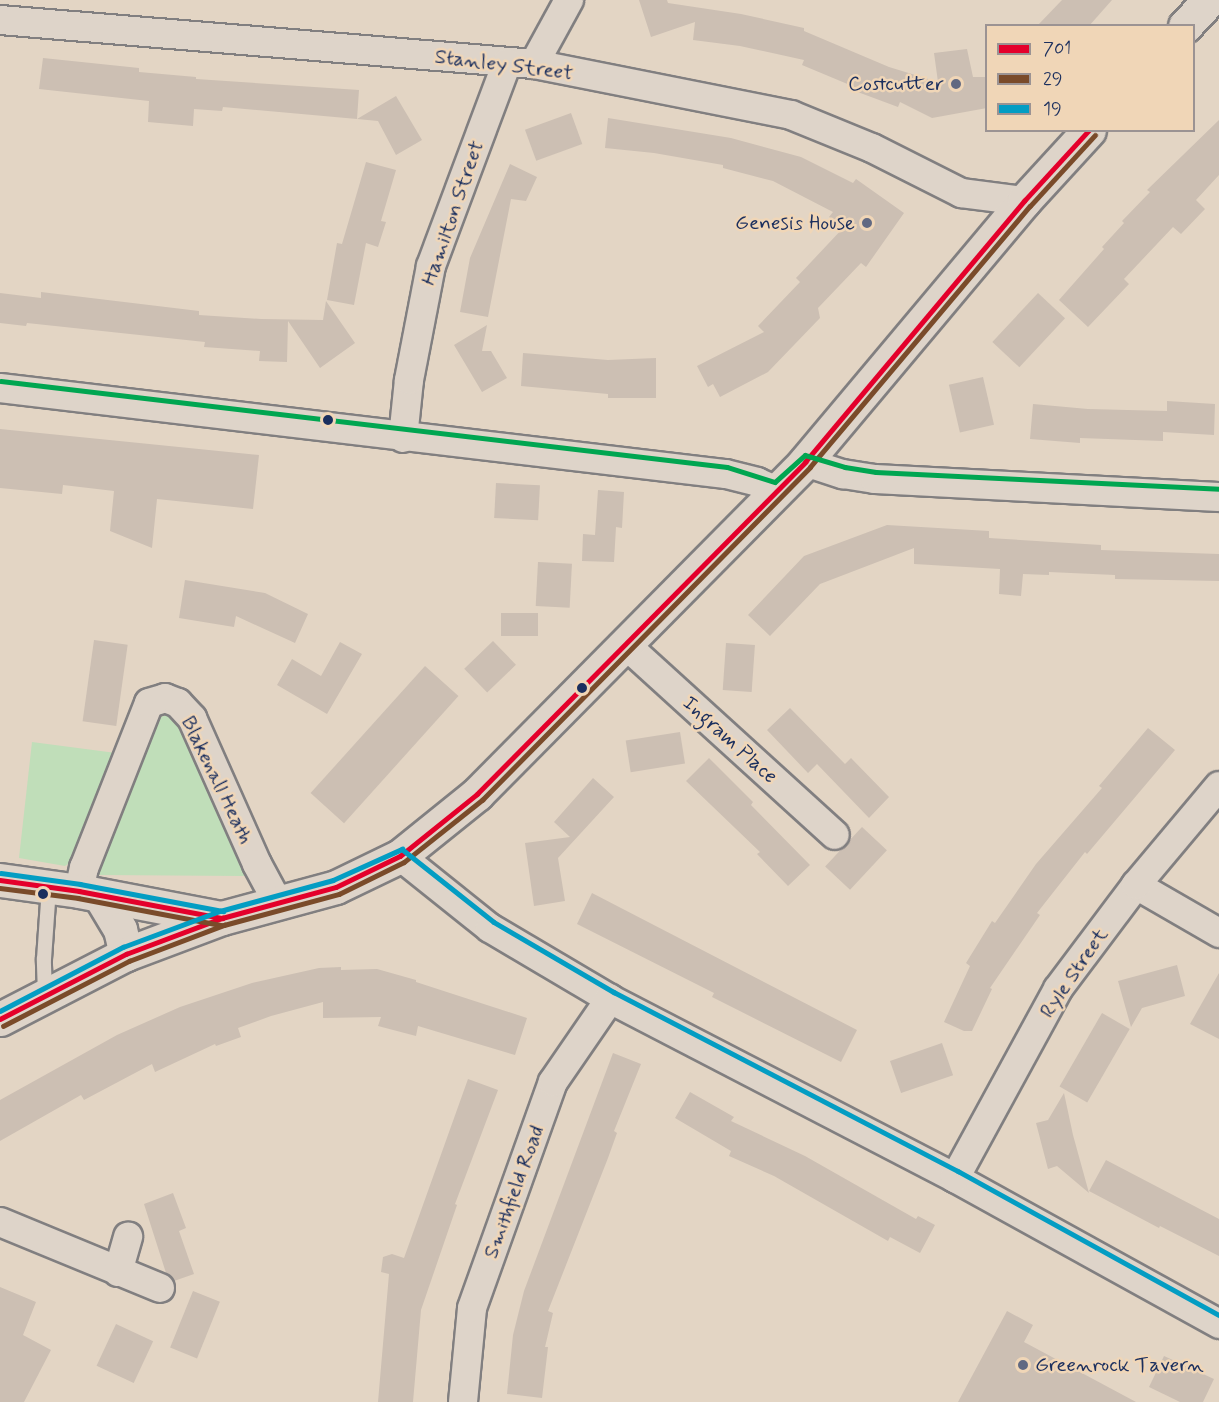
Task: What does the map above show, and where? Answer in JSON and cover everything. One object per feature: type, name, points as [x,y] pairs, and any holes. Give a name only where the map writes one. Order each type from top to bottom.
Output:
[{"type":"street","name":"Hamilton Street","points":[[403,438],[409,380],[431,266],[521,63],[569,0]]},
{"type":"street","points":[[1187,24],[1209,0]]},
{"type":"street","name":"Stanley Street","points":[[0,20],[521,63],[791,115],[872,148],[961,193],[1024,201]]},
{"type":"street","points":[[0,1019],[126,954],[222,918],[336,887],[400,856],[477,794],[805,462],[1024,201],[1087,132]]},
{"type":"street","points":[[0,388],[403,438],[726,474],[757,482],[777,491]]},
{"type":"street","points":[[805,462],[843,474],[874,479],[1219,497]]},
{"type":"street","name":"Ingram Place","points":[[626,645],[834,835]]},
{"type":"street","name":"Blakenall Heath","points":[[76,892],[149,703],[165,698],[178,703],[192,718],[257,864],[278,903]]},
{"type":"street","name":"Ryle Street","points":[[955,1178],[1058,989],[1136,885],[1219,786]]},
{"type":"street","points":[[400,856],[490,928],[610,999],[955,1178],[1219,1324]]},
{"type":"street","points":[[0,880],[222,918]]},
{"type":"street","points":[[1136,885],[1219,933]]},
{"type":"street","points":[[76,892],[120,929],[126,954]]},
{"type":"street","name":"Smithfield Road","points":[[463,1402],[472,1308],[549,1092],[553,1082],[610,999]]},
{"type":"street","points":[[0,1222],[159,1288]]},
{"type":"street","points":[[118,1272],[128,1236]]},
{"type":"lane","points":[[45,994],[44,959],[76,892]]},
{"type":"green space","points":[[168,715],[183,724],[247,861],[244,876],[97,875],[98,866],[155,718]]},
{"type":"green space","points":[[32,742],[116,753],[77,858],[65,866],[19,858]]},
{"type":"building","points":[[639,0],[667,0],[668,3],[741,14],[804,28],[804,31],[889,67],[938,82],[934,53],[967,49],[973,77],[985,77],[985,108],[932,118],[900,102],[898,107],[855,91],[857,88],[802,65],[804,60],[740,46],[693,40],[695,22],[651,37]]},
{"type":"building","points":[[1062,0],[1112,0],[1091,24],[1039,24]]},
{"type":"building","points":[[43,58],[139,68],[139,72],[196,77],[196,79],[359,90],[357,119],[223,107],[222,111],[194,109],[193,126],[148,122],[149,101],[39,89]]},
{"type":"building","points":[[396,96],[422,140],[396,155],[378,121],[357,119]]},
{"type":"building","points":[[571,113],[582,144],[536,161],[525,130]]},
{"type":"building","points":[[608,118],[731,138],[801,157],[853,183],[856,179],[904,213],[866,267],[861,263],[818,308],[820,318],[768,372],[720,397],[713,384],[708,387],[697,366],[764,332],[758,326],[800,282],[796,278],[844,227],[829,217],[833,212],[773,181],[723,168],[723,165],[654,153],[605,148]]},
{"type":"building","points":[[1219,120],[1219,175],[1196,200],[1205,209],[1181,234],[1173,227],[1124,279],[1129,284],[1088,327],[1059,300],[1104,249],[1102,247],[1124,223],[1122,221],[1150,192],[1147,190]]},
{"type":"building","points":[[366,162],[396,170],[381,221],[386,222],[378,247],[366,243],[354,305],[327,300],[337,243],[342,244]]},
{"type":"building","points":[[510,164],[537,177],[526,201],[511,199],[488,317],[460,312],[470,258]]},
{"type":"building","points":[[41,292],[199,311],[199,315],[261,319],[323,320],[326,301],[355,343],[320,368],[288,321],[287,362],[259,361],[260,351],[204,347],[205,342],[27,323],[26,326],[0,323],[0,293],[41,298]]},
{"type":"building","points":[[1038,293],[1065,318],[1019,367],[992,342]]},
{"type":"building","points":[[487,325],[482,351],[491,351],[507,378],[482,392],[454,345]]},
{"type":"building","points":[[523,353],[608,360],[656,358],[656,398],[608,398],[608,394],[521,386]]},
{"type":"building","points":[[983,377],[994,425],[960,433],[949,385]]},
{"type":"building","points":[[1167,401],[1215,404],[1214,435],[1163,432],[1163,441],[1080,438],[1080,443],[1030,439],[1033,404],[1088,409],[1167,411]]},
{"type":"building","points":[[0,429],[259,455],[253,509],[157,499],[152,548],[110,531],[114,491],[63,485],[62,494],[0,488]]},
{"type":"building","points":[[496,483],[540,485],[538,520],[494,518]]},
{"type":"building","points":[[598,490],[624,492],[622,528],[616,527],[614,562],[582,561],[583,534],[595,535]]},
{"type":"building","points":[[887,525],[989,531],[989,538],[1101,545],[1101,550],[1219,554],[1219,581],[1115,579],[1115,575],[1049,572],[1049,575],[1023,574],[1021,596],[999,594],[1000,569],[914,564],[914,548],[820,584],[770,636],[748,615],[804,556]]},
{"type":"building","points":[[538,562],[572,564],[570,608],[536,606]]},
{"type":"building","points":[[185,580],[265,593],[308,614],[295,643],[236,616],[234,627],[179,618]]},
{"type":"building","points":[[501,613],[538,613],[538,636],[501,636]]},
{"type":"building","points":[[94,640],[128,645],[116,726],[83,721]]},
{"type":"building","points":[[493,641],[516,665],[487,693],[464,669]]},
{"type":"building","points":[[340,642],[362,654],[327,714],[277,685],[292,659],[321,676]]},
{"type":"building","points":[[726,643],[755,645],[752,692],[723,690]]},
{"type":"building","points":[[425,666],[458,696],[344,823],[311,793]]},
{"type":"building","points":[[790,708],[845,764],[851,758],[889,797],[869,818],[817,764],[808,773],[767,730]]},
{"type":"building","points":[[1148,728],[1175,750],[1087,854],[1085,852],[1037,913],[1040,915],[990,988],[992,989],[972,1031],[964,1031],[944,1022],[970,966],[966,963],[992,921],[995,923],[1036,864],[1102,788],[1099,786]]},
{"type":"building","points":[[680,732],[685,764],[631,772],[626,741]]},
{"type":"building","points":[[709,758],[810,865],[788,886],[757,854],[760,852],[686,781]]},
{"type":"building","points":[[593,778],[614,797],[558,858],[565,901],[534,906],[525,843],[570,837],[554,822]]},
{"type":"building","points":[[862,827],[887,850],[850,890],[825,866]]},
{"type":"building","points":[[592,893],[857,1030],[841,1062],[712,997],[714,993],[577,924]]},
{"type":"building","points":[[1177,965],[1185,996],[1142,1008],[1131,1027],[1118,981]]},
{"type":"building","points":[[341,967],[341,970],[377,969],[527,1018],[515,1055],[418,1026],[416,1036],[378,1026],[381,1017],[323,1018],[323,1002],[271,1016],[238,1028],[241,1037],[216,1046],[215,1044],[155,1072],[152,1064],[84,1100],[81,1095],[0,1141],[0,1100],[117,1035],[180,1007],[252,983],[319,968]]},
{"type":"building","points":[[1219,973],[1219,1039],[1190,1024]]},
{"type":"building","points":[[1102,1013],[1130,1029],[1087,1103],[1060,1087]]},
{"type":"building","points":[[942,1043],[953,1075],[901,1093],[890,1061]]},
{"type":"building","points":[[613,1053],[641,1064],[614,1131],[617,1133],[608,1158],[548,1311],[553,1313],[545,1347],[548,1347],[542,1398],[507,1394],[513,1335],[524,1291]]},
{"type":"building","points":[[468,1079],[498,1090],[455,1204],[457,1205],[421,1310],[413,1402],[378,1402],[389,1274],[381,1272],[383,1257],[392,1254],[404,1258]]},
{"type":"building","points":[[690,1092],[734,1117],[731,1121],[805,1156],[916,1219],[918,1216],[935,1225],[920,1253],[890,1237],[888,1241],[774,1176],[729,1156],[731,1151],[675,1118]]},
{"type":"building","points":[[1064,1093],[1089,1193],[1057,1166],[1048,1169],[1036,1123],[1048,1120]]},
{"type":"building","points":[[1106,1160],[1219,1219],[1219,1256],[1089,1191]]},
{"type":"building","points":[[173,1193],[186,1228],[179,1231],[194,1274],[174,1281],[166,1273],[144,1204]]},
{"type":"building","points":[[0,1287],[36,1302],[23,1335],[51,1350],[24,1402],[0,1402]]},
{"type":"building","points":[[193,1291],[220,1302],[197,1358],[170,1348]]},
{"type":"building","name":"Greenrock Tavern","points":[[1007,1311],[1033,1325],[1024,1342],[1136,1402],[958,1402]]},
{"type":"building","points":[[116,1324],[153,1341],[134,1383],[97,1366]]},
{"type":"building","points":[[1164,1356],[1214,1379],[1203,1402],[1180,1402],[1149,1387]]},
{"type":"transit line","name":"701","points":[[0,1019],[126,954],[222,918],[336,887],[400,856],[477,794],[805,462],[1024,201],[1087,132]]},
{"type":"transit line","name":"29","points":[[3,1026],[129,961],[224,925],[339,894],[404,862],[482,800],[810,467],[1030,206],[1095,135]]},
{"type":"transit line","points":[[1,381],[727,467],[775,482],[805,455],[845,467],[876,472],[1219,489]]},
{"type":"transit line","name":"19","points":[[0,1011],[123,947],[220,911],[333,880],[402,849],[494,922],[614,992],[958,1171],[1219,1315]]},
{"type":"transit line","name":"19","points":[[1,873],[80,884],[223,911]]},
{"type":"transit line","name":"701","points":[[0,880],[79,891],[222,918]]},
{"type":"transit line","name":"29","points":[[0,888],[78,898],[221,925]]},
{"type":"place","name":"Costcutter","points":[[956,84]]},
{"type":"place","name":"Genesis House","points":[[867,223]]},
{"type":"place","name":"Greenrock Tavern","points":[[1023,1365]]}]
